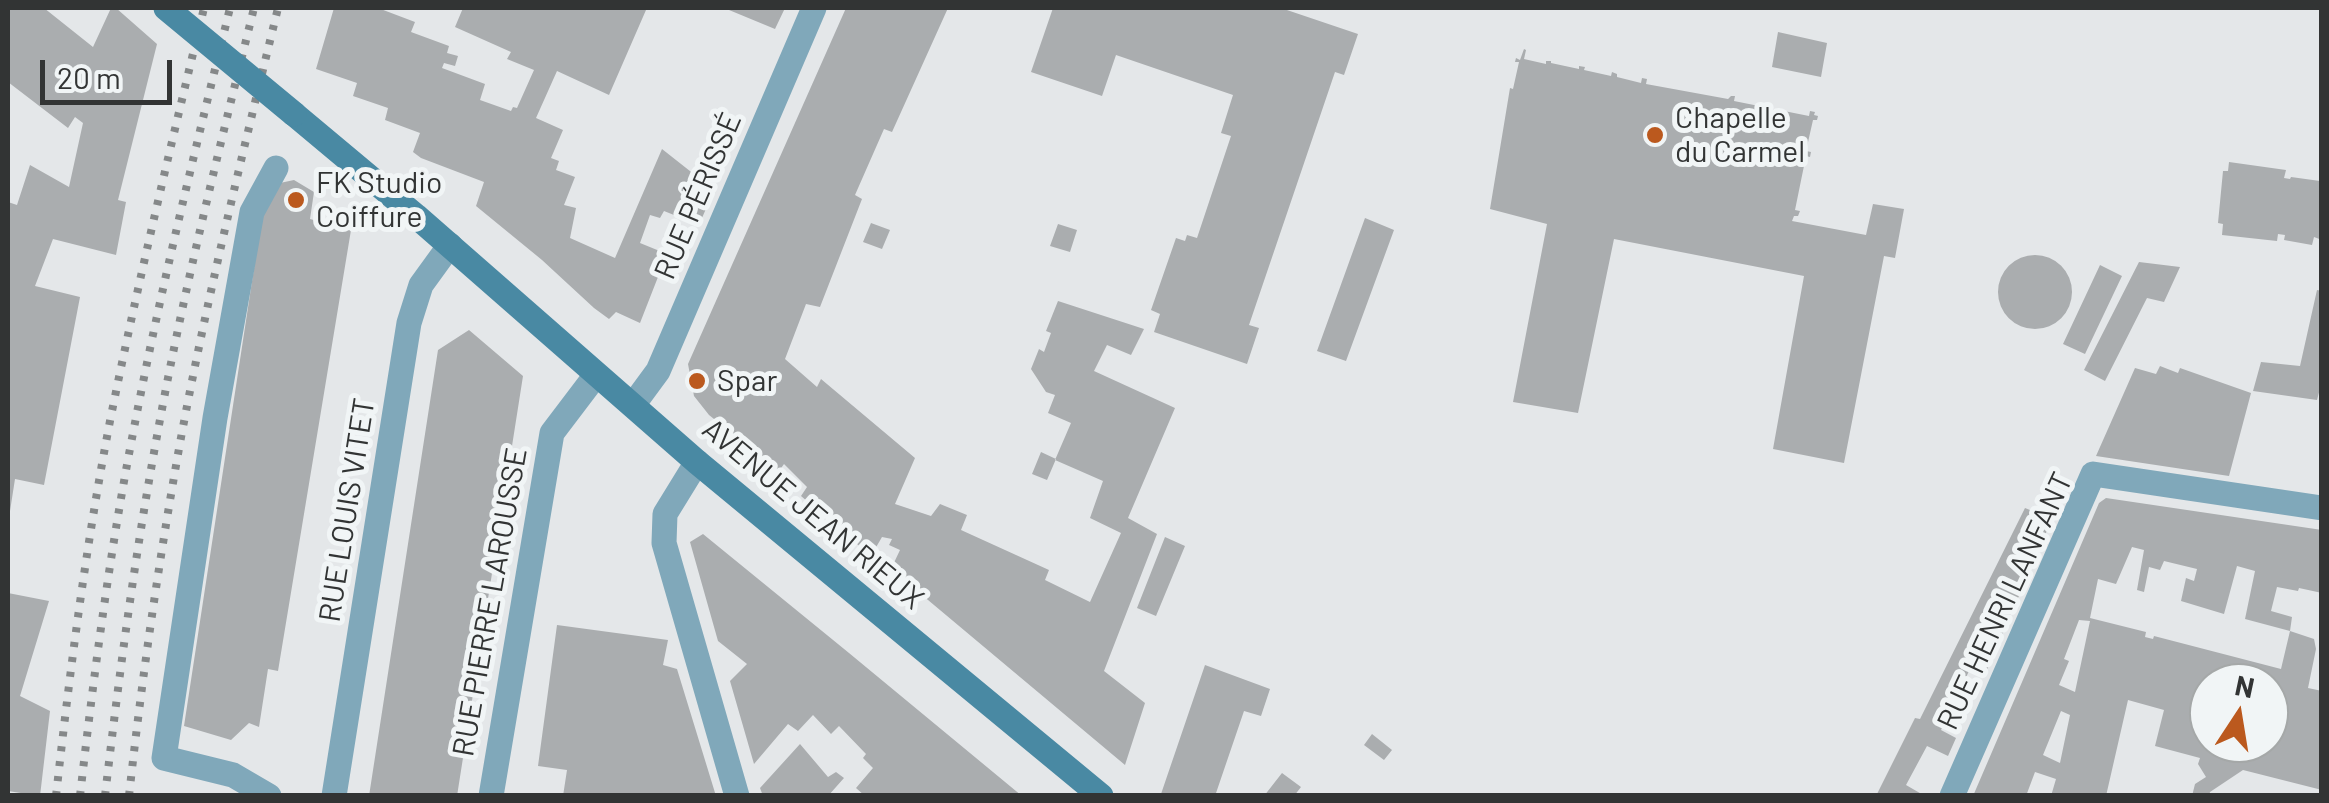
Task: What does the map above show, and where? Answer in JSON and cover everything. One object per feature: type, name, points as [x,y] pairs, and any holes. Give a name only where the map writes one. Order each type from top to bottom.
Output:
[{"type":"main road","name":"AVENUE JEAN RIEUX","points":[[166,8],[450,246],[698,462],[1101,796]]},
{"type":"street","name":"RUE PÉRISSÉ","points":[[633,405],[658,372],[814,8]]},
{"type":"street","points":[[269,796],[232,775],[164,758],[215,418],[252,212],[276,168]]},
{"type":"street","name":"RUE LOUIS VITET","points":[[334,796],[410,323],[421,286],[450,246]]},
{"type":"street","name":"RUE PIERRE LAROUSSE","points":[[491,796],[552,433],[596,375]]},
{"type":"street","points":[[698,462],[665,514],[664,543],[737,796]]},
{"type":"street","name":"RUE HENRI LANFANT","points":[[1952,796],[2093,474],[2322,508]]},
{"type":"building","points":[[8,8],[44,8],[93,47],[111,8],[116,8],[157,44],[118,200],[126,202],[116,255],[53,239],[35,286],[80,297],[44,485],[15,479],[10,511],[8,202],[17,205],[30,165],[69,187],[83,123],[75,117],[68,128],[8,82]]},
{"type":"building","points":[[334,8],[378,8],[415,22],[411,32],[449,46],[447,53],[458,56],[455,66],[444,63],[442,68],[485,84],[480,100],[511,111],[517,108],[534,70],[507,59],[511,52],[455,27],[463,8],[646,10],[609,95],[557,71],[536,118],[563,130],[551,158],[559,161],[556,170],[575,177],[564,205],[576,208],[570,238],[615,258],[662,149],[714,190],[699,225],[664,211],[660,218],[650,215],[640,243],[667,254],[640,323],[616,312],[609,319],[594,308],[476,206],[484,182],[421,158],[413,152],[420,133],[385,120],[388,108],[353,96],[357,83],[316,69]]},
{"type":"building","points":[[730,8],[785,8],[775,29]]},
{"type":"building","points":[[846,8],[948,8],[892,132],[884,129],[855,195],[862,199],[820,307],[806,304],[785,359],[817,387],[821,379],[915,458],[895,504],[931,516],[940,504],[967,515],[961,530],[1049,570],[1045,580],[1090,602],[1121,533],[1090,518],[1103,481],[1055,460],[1071,423],[1048,413],[1055,395],[1046,392],[1031,369],[1039,349],[1044,352],[1051,333],[1046,331],[1058,301],[1144,329],[1131,355],[1107,345],[1094,371],[1175,408],[1128,518],[1157,534],[1104,671],[1145,703],[1125,765],[891,569],[900,550],[889,545],[892,539],[882,537],[871,556],[801,496],[807,487],[784,464],[779,471],[709,415],[694,396],[688,364]]},
{"type":"building","points":[[1053,8],[1281,8],[1358,34],[1344,75],[1335,72],[1249,325],[1259,328],[1247,364],[1154,332],[1160,314],[1151,310],[1176,238],[1197,238],[1231,136],[1221,133],[1233,95],[1116,55],[1102,96],[1031,72]]},
{"type":"building","points":[[1778,32],[1827,43],[1821,77],[1772,67]]},
{"type":"building","points":[[1524,49],[1524,59],[1546,64],[1551,61],[1579,69],[1585,67],[1584,70],[1611,76],[1612,72],[1641,83],[1642,78],[1647,79],[1646,84],[1728,99],[1735,96],[1734,101],[1809,116],[1810,111],[1815,112],[1818,116],[1813,120],[1806,151],[1811,152],[1810,157],[1806,156],[1795,210],[1800,211],[1792,221],[1866,235],[1873,204],[1904,209],[1895,258],[1884,256],[1844,463],[1773,449],[1804,276],[1614,239],[1578,413],[1513,402],[1547,224],[1490,209],[1510,88],[1513,89],[1519,62],[1515,62]]},
{"type":"building","points":[[2229,162],[2286,170],[2284,178],[2320,181],[2322,240],[2314,237],[2312,245],[2284,240],[2285,235],[2278,234],[2277,241],[2222,235],[2223,224],[2218,223],[2223,171],[2228,171]]},
{"type":"building","points":[[294,180],[314,192],[310,219],[351,230],[278,671],[268,669],[259,727],[249,723],[231,740],[184,726],[262,216],[280,183]]},
{"type":"building","points":[[1365,218],[1394,230],[1346,361],[1317,351]]},
{"type":"building","points":[[871,223],[890,230],[882,249],[863,242]]},
{"type":"building","points":[[1058,224],[1077,230],[1070,252],[1050,246]]},
{"type":"building","points":[[2035,255],[2061,266],[2072,292],[2061,318],[2035,329],[2009,318],[1998,292],[2009,266]]},
{"type":"building","points":[[2139,262],[2180,267],[2164,302],[2147,298],[2105,381],[2084,370]]},
{"type":"building","points":[[2100,265],[2122,276],[2085,354],[2063,344]]},
{"type":"building","points":[[2317,290],[2322,291],[2322,381],[2317,400],[2253,391],[2261,362],[2300,366]]},
{"type":"building","points":[[469,330],[523,376],[457,796],[369,796],[438,350]]},
{"type":"building","points":[[2160,366],[2178,373],[2180,368],[2251,393],[2229,476],[2096,456],[2135,368],[2156,374]]},
{"type":"building","points":[[1041,452],[1056,459],[1047,480],[1032,474]]},
{"type":"building","points":[[2106,498],[2322,530],[2322,593],[2277,587],[2271,611],[2292,617],[2290,631],[2245,619],[2255,571],[2237,566],[2224,614],[2181,601],[2186,578],[2194,581],[2197,569],[2164,561],[2160,570],[2149,567],[2144,592],[2137,590],[2144,550],[2132,547],[2116,584],[2098,579],[2090,618],[2146,632],[2145,637],[2258,663],[2189,663],[2189,755],[2155,746],[2164,710],[2128,700],[2106,796],[2051,796],[2056,779],[2035,772],[2026,796],[1973,796],[2099,503]],"holes":[[[2079,620],[2090,621],[2075,692],[2059,685],[2069,661],[2064,659]],[[2061,711],[2070,715],[2060,763],[2043,755]]]},
{"type":"building","points":[[2025,508],[2052,519],[1984,677],[1969,671],[1941,730],[1956,738],[1948,756],[1927,746],[1906,785],[1925,796],[1876,796],[1915,718],[1920,719]]},
{"type":"building","points":[[703,534],[1022,796],[865,796],[856,788],[873,768],[863,758],[866,754],[839,726],[831,734],[813,715],[798,731],[788,724],[754,764],[730,681],[747,664],[718,641],[690,542]]},
{"type":"building","points":[[1165,537],[1185,546],[1156,616],[1137,608]]},
{"type":"building","points":[[8,593],[49,601],[20,696],[50,711],[40,796],[8,791]]},
{"type":"building","points":[[557,625],[668,640],[663,665],[677,669],[716,796],[563,796],[567,770],[538,766]]},
{"type":"building","points":[[2290,631],[2314,639],[2316,649],[2308,688],[2322,691],[2322,790],[2243,770],[2209,796],[2192,796],[2195,784],[2206,777],[2198,764],[2289,763],[2289,663],[2282,663]]},
{"type":"building","points":[[1205,665],[1270,689],[1261,716],[1244,711],[1215,796],[1163,796],[1161,794]]},
{"type":"building","points":[[1372,734],[1392,750],[1384,760],[1364,745]]},
{"type":"building","points":[[800,744],[828,777],[836,772],[844,778],[828,796],[763,796],[760,788]]},
{"type":"building","points":[[1282,773],[1301,787],[1294,796],[1264,796]]},
{"type":"railway","points":[[56,796],[79,608],[110,421],[204,8]]},
{"type":"railway","points":[[80,796],[103,612],[134,428],[167,270],[230,8]]},
{"type":"railway","points":[[105,796],[128,615],[167,382],[254,8]]},
{"type":"railway","points":[[129,796],[180,443],[278,8]]},
{"type":"place","name":"Chapelle du Carmel","points":[[1655,135]]},
{"type":"place","name":"FK Studio Coiffure","points":[[296,200]]},
{"type":"place","name":"Spar","points":[[697,381]]}]
